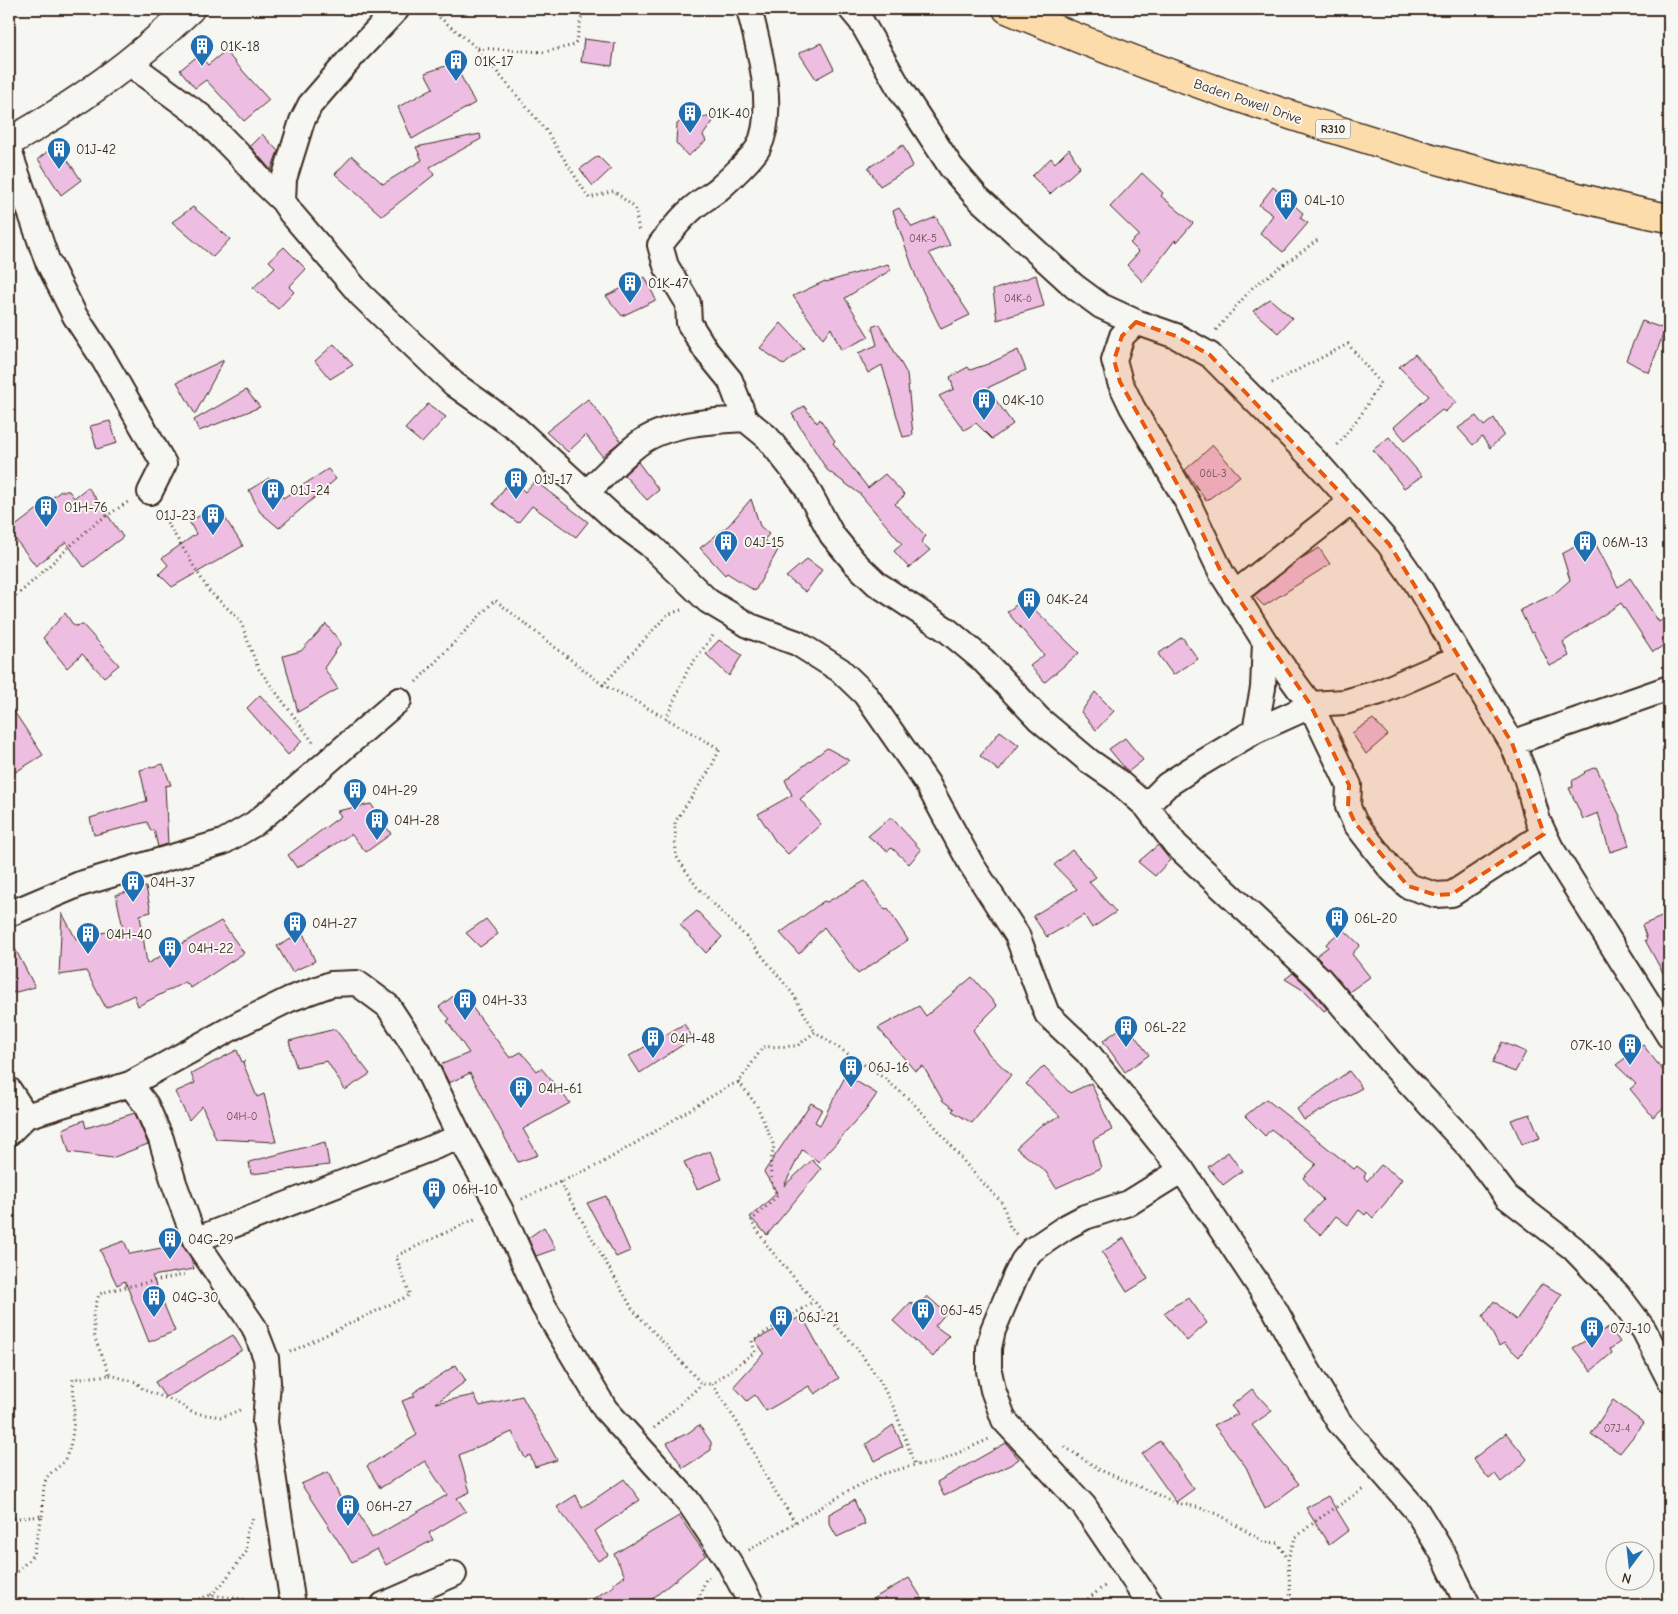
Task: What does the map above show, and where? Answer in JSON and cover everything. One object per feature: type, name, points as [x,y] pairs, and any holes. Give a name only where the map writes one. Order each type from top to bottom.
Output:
[{"type":"main road","name":"Baden Powell Drive","points":[[1007,9],[1089,44],[1153,68],[1216,91],[1318,124],[1435,160],[1597,202],[1669,218]]},
{"type":"street","points":[[9,142],[89,93],[164,34],[190,9]]},
{"type":"street","points":[[283,201],[284,179],[302,121],[310,105],[356,52],[397,9]]},
{"type":"street","points":[[750,9],[759,48],[766,103],[765,129],[757,149],[720,187],[693,208],[674,227],[660,245],[666,266],[688,303],[689,323],[707,352],[730,380],[745,418],[767,437],[805,485],[832,535],[855,563],[877,584],[947,630],[983,660],[1040,719],[1146,806],[1176,845],[1320,979],[1392,1064],[1470,1148],[1507,1197],[1573,1248],[1618,1295],[1644,1330],[1669,1379]]},
{"type":"street","points":[[851,9],[861,20],[898,86],[951,166],[976,196],[1074,286],[1101,306],[1136,322],[1176,336],[1210,355],[1320,467],[1389,544],[1405,566],[1512,743],[1526,777],[1538,821],[1556,856],[1669,1036]]},
{"type":"street","points":[[131,61],[142,72],[202,117],[283,201],[290,213],[361,295],[454,384],[517,429],[614,518],[650,545],[717,607],[750,626],[797,643],[840,670],[865,694],[927,783],[971,864],[1017,935],[1048,1014],[1087,1052],[1182,1170],[1275,1310],[1339,1422],[1416,1510],[1442,1552],[1468,1605]]},
{"type":"street","points":[[9,151],[47,260],[75,316],[104,360],[164,464],[150,492]]},
{"type":"street","points":[[1136,322],[1122,336],[1114,360],[1120,382],[1132,407],[1189,505],[1222,574],[1265,642],[1310,704],[1349,785],[1348,808],[1355,823],[1389,867],[1408,886],[1436,895],[1452,894],[1544,834]]},
{"type":"street","points":[[586,493],[638,444],[663,432],[697,422],[745,418]]},
{"type":"street","points":[[1234,594],[1351,502]]},
{"type":"street","points":[[1254,731],[1263,688],[1265,642]]},
{"type":"street","points":[[1146,806],[1167,785],[1254,731],[1310,704],[1345,702],[1380,692],[1460,657]]},
{"type":"street","points":[[1512,743],[1669,688]]},
{"type":"street","points":[[9,914],[80,884],[223,842],[254,824],[399,700]]},
{"type":"street","points":[[9,1133],[26,1116],[130,1084],[241,1023],[290,999],[331,984],[357,983],[388,1006],[420,1055],[460,1137],[500,1209],[543,1305],[605,1409],[688,1501],[730,1562],[752,1605]]},
{"type":"street","points":[[130,1084],[146,1105],[161,1139],[174,1183],[195,1240],[254,1328],[266,1358],[266,1422],[293,1605]]},
{"type":"street","points":[[9,1090],[26,1116]]},
{"type":"street","points":[[195,1240],[460,1137]]},
{"type":"street","points":[[1151,1605],[1084,1506],[1004,1420],[988,1371],[989,1348],[993,1330],[1016,1274],[1032,1250],[1066,1227],[1085,1217],[1129,1203],[1182,1170]]},
{"type":"street","points":[[382,1605],[454,1574]]},
{"type":"path","points":[[434,9],[439,17],[477,48],[544,129],[590,198],[614,191],[635,208],[641,239],[666,266]]},
{"type":"path","points":[[477,48],[544,52],[575,45],[582,15],[588,9]]},
{"type":"path","points":[[1199,349],[1253,287],[1318,239]]},
{"type":"path","points":[[1250,396],[1348,344],[1380,383],[1362,413],[1320,467]]},
{"type":"path","points":[[9,603],[94,524],[136,498],[150,492],[209,591],[240,620],[258,668],[327,762]]},
{"type":"path","points":[[399,700],[495,600],[603,685],[630,698],[720,749],[709,771],[675,822],[676,856],[697,887],[750,941],[792,994],[815,1032],[884,1078],[934,1124],[971,1170],[1003,1204],[1010,1227],[1032,1250]]},
{"type":"path","points":[[603,685],[666,615],[717,607],[716,632],[688,669],[666,718]]},
{"type":"path","points":[[266,1358],[279,1357],[410,1295],[396,1256],[600,1164],[729,1086],[739,1082],[763,1047],[797,1046],[815,1032]]},
{"type":"path","points":[[739,1082],[757,1106],[774,1146],[770,1166],[772,1184],[777,1196],[751,1221],[769,1248],[856,1347],[880,1381],[895,1410],[915,1465]]},
{"type":"path","points":[[560,1182],[633,1310],[702,1384]]},
{"type":"path","points":[[110,1375],[95,1339],[93,1315],[99,1294],[195,1273],[218,1275]]},
{"type":"path","points":[[636,1443],[702,1384],[712,1384],[755,1352],[752,1341],[814,1301]]},
{"type":"path","points":[[9,1581],[33,1555],[44,1505],[46,1479],[53,1470],[62,1464],[69,1449],[72,1439],[74,1408],[73,1379],[110,1375],[136,1382],[144,1390],[174,1401],[194,1413],[210,1416],[222,1417],[267,1396]]},
{"type":"path","points":[[712,1384],[742,1430],[768,1480],[796,1522]]},
{"type":"path","points":[[700,1605],[699,1597],[706,1579],[730,1562],[850,1490],[882,1474],[915,1465],[936,1464],[989,1438],[1004,1420]]},
{"type":"path","points":[[1064,1446],[1100,1470],[1177,1503],[1218,1514],[1264,1542],[1278,1544],[1288,1559]]},
{"type":"path","points":[[1290,1605],[1288,1559],[1295,1538],[1317,1520],[1385,1475]]},
{"type":"path","points":[[211,1595],[222,1584],[247,1551],[246,1533],[256,1513],[275,1490]]},
{"type":"path","points":[[9,1519],[42,1516]]},
{"type":"path","points":[[1080,1605],[1126,1569]]},
{"type":"path","points":[[180,1605],[211,1595],[248,1600],[254,1605]]},
{"type":"path","points":[[689,1605],[699,1597]]},
{"type":"highlighted area","points":[[1136,322],[1176,336],[1210,355],[1389,544],[1512,743],[1544,834],[1452,894],[1436,895],[1408,886],[1355,823],[1348,807],[1349,785],[1310,704],[1222,574],[1189,505],[1120,382],[1114,360],[1122,336]]},
{"type":"building","points":[[584,39],[615,43],[612,66],[581,62]]},
{"type":"building","points":[[821,43],[834,69],[816,79],[799,53]]},
{"type":"building","points":[[225,51],[269,100],[244,121],[206,80],[195,88],[180,70],[199,55],[208,65]]},
{"type":"building","points":[[454,63],[475,103],[412,139],[398,107],[433,88],[425,73]]},
{"type":"building","name":"01K-40","points":[[692,112],[697,118],[717,116],[703,135],[706,141],[688,156],[676,143],[677,124]]},
{"type":"building","points":[[262,134],[278,151],[271,170],[250,146]]},
{"type":"building","points":[[480,134],[481,139],[430,167],[434,175],[382,216],[335,174],[352,156],[383,184],[422,160],[416,147]]},
{"type":"building","name":"01J-42","points":[[57,144],[81,180],[61,195],[38,159]]},
{"type":"building","points":[[903,145],[913,166],[880,186],[868,168]]},
{"type":"building","points":[[1069,149],[1080,167],[1050,194],[1032,176],[1051,158],[1055,163]]},
{"type":"building","points":[[598,156],[611,169],[593,186],[580,169]]},
{"type":"building","points":[[1142,173],[1163,193],[1161,196],[1193,223],[1177,242],[1175,240],[1143,282],[1127,265],[1139,252],[1130,243],[1139,235],[1110,207]]},
{"type":"building","name":"04L-10","points":[[1273,187],[1303,213],[1300,218],[1308,223],[1283,252],[1260,233],[1273,215],[1259,205]]},
{"type":"building","points":[[193,207],[230,239],[213,257],[172,222]]},
{"type":"building","points":[[899,208],[912,227],[936,217],[950,245],[929,253],[970,315],[941,329],[916,277],[893,211]]},
{"type":"building","points":[[284,247],[306,269],[289,287],[294,292],[278,309],[253,288],[275,267],[269,261]]},
{"type":"building","points":[[888,264],[891,270],[845,298],[869,337],[841,350],[831,328],[823,339],[793,296],[825,281]]},
{"type":"building","points":[[1036,275],[1044,306],[997,320],[993,290]]},
{"type":"building","name":"01K-47","points":[[645,277],[656,300],[622,316],[606,296]]},
{"type":"building","points":[[1270,299],[1292,318],[1278,333],[1253,311]]},
{"type":"building","points":[[1642,321],[1665,329],[1649,373],[1626,360]]},
{"type":"building","points":[[781,323],[804,348],[784,365],[760,348]]},
{"type":"building","points":[[879,324],[907,374],[913,435],[903,437],[882,365],[868,373],[858,353],[877,345],[872,327]]},
{"type":"building","points":[[334,344],[353,365],[330,379],[315,361]]},
{"type":"building","points":[[1018,350],[1026,370],[987,388],[1013,424],[992,439],[976,423],[964,430],[939,396],[954,389],[950,377],[968,367],[970,370],[988,364]]},
{"type":"building","points":[[1415,354],[1456,402],[1445,412],[1442,410],[1405,440],[1394,427],[1429,396],[1399,367]]},
{"type":"building","points":[[224,360],[195,414],[177,382]]},
{"type":"building","points":[[246,390],[260,407],[199,431],[194,420]]},
{"type":"building","points":[[588,399],[621,441],[602,456],[586,435],[568,452],[546,432]]},
{"type":"building","points":[[428,404],[446,417],[422,443],[405,429]]},
{"type":"building","points":[[804,406],[817,423],[820,419],[835,441],[833,443],[868,488],[885,474],[905,495],[895,504],[926,536],[921,542],[930,550],[909,568],[894,551],[902,544],[860,494],[827,470],[792,414]]},
{"type":"building","points":[[1476,416],[1484,426],[1494,418],[1504,435],[1490,448],[1482,437],[1473,445],[1458,428]]},
{"type":"building","points":[[110,421],[117,443],[97,449],[90,426]]},
{"type":"building","points":[[1389,437],[1422,476],[1404,488],[1373,450]]},
{"type":"building","points":[[1213,445],[1240,476],[1206,501],[1185,470]]},
{"type":"building","points":[[638,462],[659,490],[647,500],[624,475]]},
{"type":"building","points":[[328,469],[336,479],[279,528],[260,512],[249,490],[269,478],[283,498]]},
{"type":"building","points":[[511,479],[525,492],[535,481],[588,522],[576,537],[532,506],[518,523],[493,504]]},
{"type":"building","points":[[88,487],[123,537],[84,567],[66,542],[36,566],[9,531],[61,491],[69,491],[74,498]]},
{"type":"building","points":[[751,499],[760,526],[769,534],[764,540],[778,550],[755,591],[727,573],[725,575],[700,548],[729,525]]},
{"type":"building","points":[[218,507],[243,546],[172,587],[159,574],[168,565],[162,558],[196,534],[189,521]]},
{"type":"building","points":[[1592,537],[1618,587],[1630,578],[1659,622],[1669,615],[1669,642],[1653,652],[1621,603],[1563,642],[1569,656],[1550,666],[1520,610],[1554,594],[1570,580],[1562,554]]},
{"type":"building","points":[[1319,548],[1330,564],[1264,606],[1254,596],[1300,559]]},
{"type":"building","points":[[807,559],[822,570],[806,592],[786,577]]},
{"type":"building","points":[[1024,599],[1079,653],[1045,682],[1030,666],[1044,655],[1007,612]]},
{"type":"building","points":[[65,613],[74,626],[83,625],[119,665],[104,677],[82,654],[67,668],[43,638]]},
{"type":"building","points":[[326,624],[341,643],[324,668],[338,689],[298,712],[283,656],[301,651]]},
{"type":"building","points":[[1182,637],[1198,659],[1173,675],[1158,654]]},
{"type":"building","points":[[719,640],[742,655],[729,676],[706,654]]},
{"type":"building","points":[[1095,692],[1114,711],[1096,730],[1081,712]]},
{"type":"building","points":[[260,695],[302,741],[288,755],[247,708]]},
{"type":"building","points":[[9,704],[43,755],[9,776]]},
{"type":"building","points":[[1373,719],[1388,735],[1366,754],[1352,733]]},
{"type":"building","points":[[1000,731],[1019,745],[999,771],[980,756]]},
{"type":"building","points":[[1125,738],[1143,760],[1128,772],[1109,749]]},
{"type":"building","points":[[827,748],[849,760],[800,799],[821,824],[788,854],[776,842],[758,814],[792,795],[785,780]]},
{"type":"building","points":[[163,764],[171,785],[165,786],[168,844],[158,847],[154,830],[151,831],[147,822],[94,835],[90,818],[147,801],[140,770]]},
{"type":"building","points":[[1596,767],[1620,816],[1629,846],[1610,852],[1598,813],[1583,819],[1569,788],[1573,787],[1572,781],[1584,772]]},
{"type":"building","points":[[371,804],[391,834],[366,852],[351,834],[297,868],[288,855],[341,816],[337,811]]},
{"type":"building","points":[[891,817],[921,850],[909,864],[892,848],[887,851],[868,836]]},
{"type":"building","points":[[1158,845],[1170,860],[1155,876],[1138,862]]},
{"type":"building","points":[[1072,850],[1096,877],[1089,882],[1116,912],[1092,928],[1084,915],[1047,937],[1033,916],[1077,889],[1054,865]]},
{"type":"building","points":[[865,881],[885,910],[888,909],[908,940],[858,974],[824,927],[799,954],[780,933],[824,901],[827,902]]},
{"type":"building","points":[[146,887],[151,912],[140,915],[147,964],[221,921],[244,953],[191,988],[185,982],[138,1006],[134,995],[106,1008],[86,971],[59,975],[62,913],[76,939],[123,928],[116,895]]},
{"type":"building","points":[[697,911],[722,937],[706,953],[680,925]]},
{"type":"building","points":[[1669,914],[1669,984],[1645,940],[1647,939],[1642,925]]},
{"type":"building","points":[[486,919],[498,934],[480,947],[466,933]]},
{"type":"building","points":[[1343,929],[1360,945],[1352,954],[1370,977],[1349,992],[1316,956],[1328,947],[1326,944]]},
{"type":"building","name":"04H-27","points":[[303,933],[315,961],[292,972],[277,946]]},
{"type":"building","points":[[9,937],[35,987],[9,994]]},
{"type":"building","points":[[1293,973],[1327,1009],[1324,1011],[1306,992],[1285,979]]},
{"type":"building","points":[[972,977],[997,1006],[973,1030],[989,1054],[1011,1075],[972,1123],[952,1111],[954,1109],[943,1101],[923,1066],[915,1071],[878,1028],[919,1006],[926,1016]]},
{"type":"building","points":[[460,991],[510,1058],[521,1052],[537,1071],[541,1068],[570,1103],[523,1129],[538,1155],[518,1162],[470,1073],[449,1083],[440,1065],[469,1053],[447,1021],[450,1019],[439,1007]]},
{"type":"building","name":"04H-48","points":[[684,1024],[693,1038],[640,1073],[629,1056]]},
{"type":"building","name":"06L-22","points":[[1126,1024],[1149,1055],[1125,1072],[1103,1041]]},
{"type":"building","points":[[335,1029],[370,1074],[345,1090],[327,1061],[296,1067],[289,1041]]},
{"type":"building","points":[[1502,1042],[1526,1052],[1515,1072],[1492,1063]]},
{"type":"building","points":[[1643,1045],[1669,1078],[1669,1103],[1653,1117],[1630,1089],[1636,1084],[1616,1065]]},
{"type":"building","points":[[237,1050],[242,1062],[245,1061],[243,1063],[257,1097],[264,1094],[276,1142],[216,1139],[202,1106],[189,1120],[175,1092],[195,1083],[191,1074]]},
{"type":"building","points":[[1044,1066],[1070,1093],[1091,1083],[1112,1130],[1093,1140],[1101,1168],[1056,1188],[1046,1172],[1016,1148],[1040,1126],[1060,1116],[1026,1084]]},
{"type":"building","points":[[1349,1071],[1362,1088],[1304,1120],[1297,1109]]},
{"type":"building","points":[[846,1075],[877,1094],[865,1111],[819,1162],[802,1150],[784,1186],[812,1160],[821,1169],[767,1235],[750,1217],[777,1193],[764,1172],[811,1103],[822,1109],[815,1122],[820,1125]]},
{"type":"building","points":[[1266,1099],[1354,1169],[1357,1166],[1366,1173],[1364,1177],[1367,1181],[1381,1165],[1402,1179],[1373,1218],[1367,1212],[1365,1215],[1359,1210],[1348,1225],[1336,1216],[1321,1235],[1304,1220],[1323,1200],[1303,1178],[1316,1164],[1271,1129],[1265,1136],[1245,1116]]},
{"type":"building","points":[[135,1113],[148,1144],[112,1158],[69,1152],[63,1129],[84,1120],[86,1128]]},
{"type":"building","points":[[1530,1114],[1540,1138],[1522,1144],[1511,1120]]},
{"type":"building","points":[[325,1142],[329,1165],[251,1174],[249,1162]]},
{"type":"building","points":[[710,1151],[722,1179],[697,1189],[684,1162]]},
{"type":"building","points":[[1228,1152],[1242,1171],[1223,1185],[1208,1167]]},
{"type":"building","points":[[606,1196],[630,1251],[616,1257],[587,1203]]},
{"type":"building","points":[[544,1227],[556,1249],[536,1256],[528,1238]]},
{"type":"building","points":[[1124,1238],[1148,1279],[1127,1292],[1102,1252]]},
{"type":"building","points":[[124,1241],[130,1254],[182,1244],[191,1258],[194,1269],[152,1276],[175,1331],[149,1342],[125,1281],[117,1285],[100,1250]]},
{"type":"building","points":[[1542,1284],[1562,1294],[1519,1357],[1504,1343],[1499,1346],[1483,1316],[1494,1301],[1516,1320]]},
{"type":"building","name":"06J-45","points":[[927,1296],[946,1313],[935,1326],[949,1336],[933,1357],[893,1321],[911,1302],[916,1309]]},
{"type":"building","points":[[1189,1298],[1207,1323],[1187,1341],[1164,1313]]},
{"type":"building","points":[[802,1316],[829,1365],[839,1378],[815,1394],[809,1386],[766,1411],[755,1395],[747,1401],[734,1386],[764,1353],[755,1340]]},
{"type":"building","name":"07J-10","points":[[1609,1327],[1620,1342],[1610,1349],[1612,1353],[1591,1371],[1573,1348]]},
{"type":"building","points":[[233,1335],[242,1350],[175,1393],[165,1397],[155,1382]]},
{"type":"building","points":[[456,1365],[466,1381],[436,1403],[474,1395],[480,1406],[522,1396],[557,1460],[535,1467],[530,1455],[525,1458],[512,1432],[459,1455],[470,1492],[457,1498],[466,1511],[429,1533],[433,1540],[386,1565],[377,1549],[352,1562],[301,1484],[328,1472],[346,1510],[354,1505],[372,1538],[447,1495],[425,1461],[380,1488],[367,1466],[417,1435],[402,1401],[415,1396],[413,1393]]},
{"type":"building","points":[[1252,1389],[1272,1411],[1252,1425],[1299,1484],[1265,1509],[1246,1467],[1214,1425],[1238,1414],[1231,1406]]},
{"type":"building","points":[[1613,1400],[1644,1423],[1620,1453],[1591,1434]]},
{"type":"building","points":[[699,1425],[711,1442],[711,1450],[683,1468],[667,1443],[688,1433]]},
{"type":"building","points":[[893,1425],[903,1446],[875,1461],[866,1444]]},
{"type":"building","points":[[1506,1433],[1527,1459],[1501,1482],[1495,1474],[1489,1479],[1473,1459]]},
{"type":"building","points":[[1160,1441],[1194,1489],[1176,1502],[1142,1454]]},
{"type":"building","points":[[1006,1443],[1019,1459],[944,1496],[937,1482]]},
{"type":"building","points":[[624,1479],[640,1500],[595,1531],[608,1555],[598,1561],[557,1507],[576,1495],[582,1508]]},
{"type":"building","points":[[1328,1496],[1349,1530],[1329,1545],[1306,1508]]},
{"type":"building","points":[[854,1500],[865,1524],[837,1537],[829,1523],[829,1514]]},
{"type":"building","points":[[679,1516],[706,1555],[647,1603],[641,1605],[583,1605],[614,1586],[613,1583],[625,1576],[614,1554]]},
{"type":"building","points":[[909,1578],[926,1605],[862,1605]]},
{"type":"place","name":"01K-18","points":[[202,67]]},
{"type":"place","name":"01K-17","points":[[456,82]]},
{"type":"place","name":"01K-40","points":[[690,134]]},
{"type":"place","name":"01J-42","points":[[59,170]]},
{"type":"place","name":"04L-10","points":[[1286,221]]},
{"type":"place","name":"01K-47","points":[[630,304]]},
{"type":"place","name":"04K-10","points":[[984,421]]},
{"type":"place","name":"01J-17","points":[[516,500]]},
{"type":"place","name":"01J-24","points":[[273,511]]},
{"type":"place","name":"01H-76","points":[[46,528]]},
{"type":"place","name":"01J-23","points":[[213,536]]},
{"type":"place","name":"04J-15","points":[[726,563]]},
{"type":"place","name":"06M-13","points":[[1585,563]]},
{"type":"place","name":"04K-24","points":[[1029,620]]},
{"type":"place","name":"04H-29","points":[[355,811]]},
{"type":"place","name":"04H-28","points":[[377,841]]},
{"type":"place","name":"04H-37","points":[[133,903]]},
{"type":"place","name":"06L-20","points":[[1337,939]]},
{"type":"place","name":"04H-27","points":[[295,944]]},
{"type":"place","name":"04H-40","points":[[88,955]]},
{"type":"place","name":"04H-22","points":[[170,969]]},
{"type":"place","name":"04H-33","points":[[465,1021]]},
{"type":"place","name":"06L-22","points":[[1126,1048]]},
{"type":"place","name":"04H-48","points":[[653,1059]]},
{"type":"place","name":"07K-10","points":[[1630,1066]]},
{"type":"place","name":"06J-16","points":[[851,1088]]},
{"type":"place","name":"04H-61","points":[[521,1109]]},
{"type":"place","name":"06H-10","points":[[434,1210]]},
{"type":"place","name":"04G-29","points":[[170,1260]]},
{"type":"place","name":"04G-30","points":[[154,1318]]},
{"type":"place","name":"06J-45","points":[[923,1331]]},
{"type":"place","name":"06J-21","points":[[781,1338]]},
{"type":"place","name":"07J-10","points":[[1592,1349]]},
{"type":"place","name":"06H-27","points":[[348,1527]]}]
